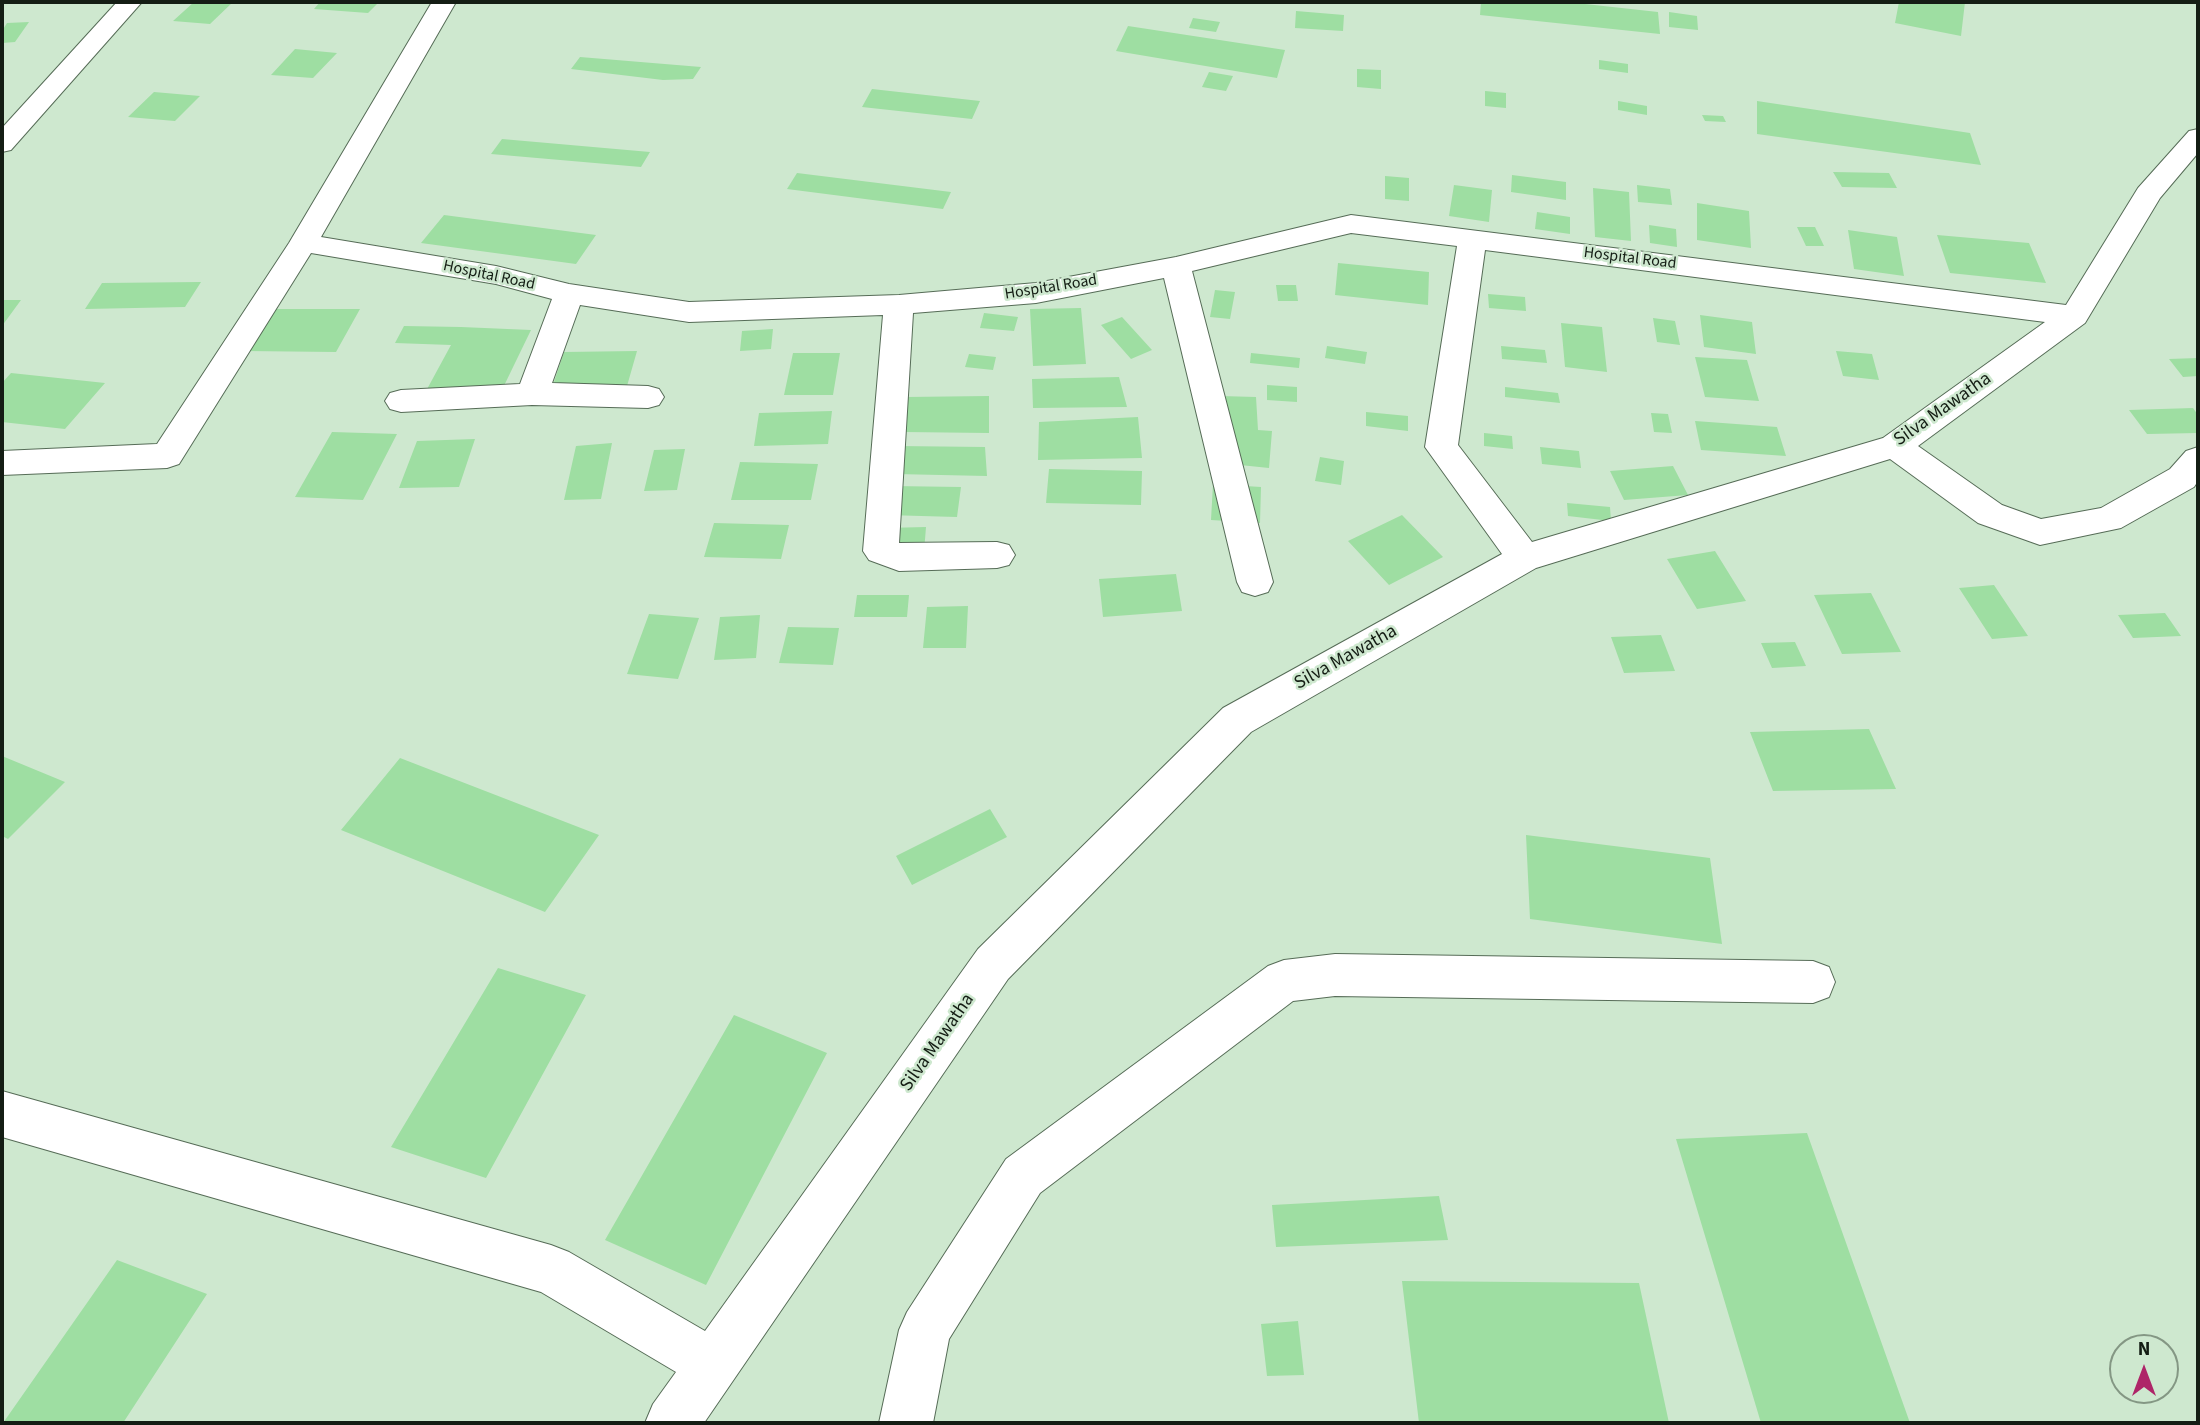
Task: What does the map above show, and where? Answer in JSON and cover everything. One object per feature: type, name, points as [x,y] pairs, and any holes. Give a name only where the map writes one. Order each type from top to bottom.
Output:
[{"type":"street","points":[[2,144],[130,2]]},
{"type":"street","points":[[2,463],[167,456],[303,243],[444,2]]},
{"type":"street","name":"Silva Mawatha","points":[[672,1423],[993,964],[1237,720],[1524,558],[1895,446],[2074,316],[2148,194],[2198,137]]},
{"type":"street","name":"Hospital Road","points":[[303,243],[496,275],[569,294],[689,312],[899,305],[1036,293],[1176,266],[1351,224],[2074,316]]},
{"type":"street","points":[[1472,239],[1441,447],[1524,558]]},
{"type":"street","points":[[1176,266],[1255,582]]},
{"type":"street","points":[[532,394],[569,294]]},
{"type":"street","points":[[899,305],[881,551],[899,557],[997,555]]},
{"type":"street","points":[[401,401],[532,394],[648,397]]},
{"type":"street","points":[[1895,446],[1990,514],[2040,532],[2109,519],[2182,478],[2198,459]]},
{"type":"street","points":[[906,1423],[925,1330],[1023,1176],[1284,981],[1335,975],[1813,982]]},
{"type":"street","points":[[2,1114],[551,1270],[714,1365]]},
{"type":"building","points":[[194,2],[233,2],[210,24],[173,21]]},
{"type":"building","points":[[320,2],[379,2],[368,13],[314,9]]},
{"type":"building","points":[[1481,2],[1567,2],[1658,12],[1660,34],[1480,15]]},
{"type":"building","points":[[1899,2],[1965,2],[1961,36],[1895,23]]},
{"type":"building","points":[[1296,11],[1344,15],[1343,31],[1295,28]]},
{"type":"building","points":[[1669,12],[1697,16],[1698,30],[1669,27]]},
{"type":"building","points":[[1193,18],[1220,22],[1216,32],[1189,28]]},
{"type":"building","points":[[29,22],[15,42],[2,43],[2,31],[7,23]]},
{"type":"building","points":[[1128,26],[1285,50],[1277,78],[1116,51]]},
{"type":"building","points":[[295,49],[337,53],[313,78],[271,75]]},
{"type":"building","points":[[580,57],[701,67],[693,79],[663,80],[571,69]]},
{"type":"building","points":[[1599,60],[1628,64],[1628,73],[1599,69]]},
{"type":"building","points":[[1357,69],[1381,70],[1381,89],[1357,87]]},
{"type":"building","points":[[1209,72],[1233,76],[1226,91],[1202,87]]},
{"type":"building","points":[[872,89],[980,101],[972,119],[862,107]]},
{"type":"building","points":[[1485,91],[1506,93],[1506,108],[1485,106]]},
{"type":"building","points":[[154,92],[200,96],[175,121],[128,117]]},
{"type":"building","points":[[1618,101],[1647,106],[1647,115],[1618,110]]},
{"type":"building","points":[[1757,101],[1970,133],[1981,165],[1757,134]]},
{"type":"building","points":[[1702,115],[1723,116],[1726,122],[1705,121]]},
{"type":"building","points":[[502,139],[650,152],[641,167],[491,154]]},
{"type":"building","points":[[1833,172],[1889,173],[1897,188],[1842,187]]},
{"type":"building","points":[[797,173],[951,192],[943,209],[787,189]]},
{"type":"building","points":[[1512,175],[1566,182],[1566,200],[1511,192]]},
{"type":"building","points":[[1385,176],[1409,178],[1409,201],[1385,199]]},
{"type":"building","points":[[1454,185],[1492,190],[1489,222],[1449,216]]},
{"type":"building","points":[[1637,185],[1670,189],[1672,205],[1638,202]]},
{"type":"building","points":[[1593,188],[1629,192],[1631,241],[1595,237]]},
{"type":"building","points":[[1697,203],[1749,211],[1751,248],[1697,240]]},
{"type":"building","points":[[1537,212],[1570,217],[1570,234],[1535,229]]},
{"type":"building","points":[[444,215],[596,235],[576,264],[421,243]]},
{"type":"building","points":[[1649,225],[1676,229],[1677,247],[1650,243]]},
{"type":"building","points":[[1797,227],[1815,227],[1824,246],[1806,246]]},
{"type":"building","points":[[1848,230],[1897,237],[1904,276],[1854,269]]},
{"type":"building","points":[[1937,235],[2029,243],[2046,283],[1950,273]]},
{"type":"building","points":[[1338,263],[1429,272],[1428,305],[1335,295]]},
{"type":"building","points":[[201,282],[185,307],[85,309],[102,283]]},
{"type":"building","points":[[1276,285],[1296,285],[1298,301],[1278,301]]},
{"type":"building","points":[[1215,290],[1235,292],[1230,319],[1210,317]]},
{"type":"building","points":[[1488,294],[1525,297],[1526,311],[1489,308]]},
{"type":"building","points":[[2,300],[21,300],[2,326]]},
{"type":"building","points":[[1081,308],[1086,364],[1033,366],[1030,309]]},
{"type":"building","points":[[271,309],[360,309],[336,352],[245,351]]},
{"type":"building","points":[[984,313],[1018,317],[1014,331],[980,328]]},
{"type":"building","points":[[1700,315],[1752,322],[1756,354],[1704,347]]},
{"type":"building","points":[[1122,317],[1152,350],[1131,359],[1101,325]]},
{"type":"building","points":[[1653,318],[1675,321],[1680,345],[1657,342]]},
{"type":"building","points":[[1561,323],[1602,327],[1607,372],[1565,367]]},
{"type":"building","points":[[404,326],[531,330],[500,394],[426,391],[451,345],[395,343]]},
{"type":"building","points":[[773,329],[771,349],[740,351],[742,331]]},
{"type":"building","points":[[1327,346],[1367,352],[1365,364],[1325,358]]},
{"type":"building","points":[[1501,346],[1545,350],[1547,363],[1502,359]]},
{"type":"building","points":[[637,351],[627,386],[552,388],[564,352]]},
{"type":"building","points":[[1836,351],[1872,354],[1879,380],[1843,376]]},
{"type":"building","points":[[793,353],[840,353],[833,395],[784,395]]},
{"type":"building","points":[[1251,353],[1300,358],[1299,368],[1250,363]]},
{"type":"building","points":[[969,354],[996,357],[993,370],[965,367]]},
{"type":"building","points":[[1695,357],[1747,360],[1759,401],[1705,397]]},
{"type":"building","points":[[2198,358],[2198,376],[2183,377],[2169,359]]},
{"type":"building","points":[[11,373],[105,383],[65,429],[2,422],[2,383]]},
{"type":"building","points":[[1119,377],[1127,407],[1033,408],[1032,379]]},
{"type":"building","points":[[1267,385],[1297,387],[1297,402],[1267,400]]},
{"type":"building","points":[[1505,387],[1558,393],[1560,403],[1505,397]]},
{"type":"building","points":[[989,396],[989,433],[904,432],[906,397]]},
{"type":"building","points":[[1220,396],[1256,397],[1258,430],[1272,431],[1269,468],[1211,462]]},
{"type":"building","points":[[2193,408],[2198,415],[2198,433],[2147,434],[2129,410]]},
{"type":"building","points":[[832,411],[828,444],[754,446],[759,413]]},
{"type":"building","points":[[1366,412],[1408,416],[1408,431],[1366,426]]},
{"type":"building","points":[[1651,413],[1668,414],[1672,433],[1654,432]]},
{"type":"building","points":[[1138,417],[1142,458],[1038,460],[1039,422]]},
{"type":"building","points":[[1695,421],[1777,427],[1786,456],[1701,450]]},
{"type":"building","points":[[332,432],[397,434],[363,500],[295,497]]},
{"type":"building","points":[[1484,433],[1512,436],[1513,449],[1484,446]]},
{"type":"building","points":[[475,439],[459,487],[399,488],[417,441]]},
{"type":"building","points":[[612,443],[601,499],[564,500],[576,446]]},
{"type":"building","points":[[897,446],[985,447],[987,476],[895,474]]},
{"type":"building","points":[[1540,447],[1579,451],[1581,468],[1542,464]]},
{"type":"building","points":[[685,449],[677,490],[644,491],[654,450]]},
{"type":"building","points":[[1320,457],[1344,461],[1341,485],[1315,481]]},
{"type":"building","points":[[740,462],[818,464],[811,500],[731,500]]},
{"type":"building","points":[[1673,466],[1688,495],[1624,500],[1610,471]]},
{"type":"building","points":[[1049,469],[1142,471],[1141,505],[1046,503]]},
{"type":"building","points":[[1213,484],[1261,487],[1260,523],[1211,520]]},
{"type":"building","points":[[892,486],[961,487],[957,517],[886,515]]},
{"type":"building","points":[[1567,503],[1610,507],[1611,521],[1568,516]]},
{"type":"building","points":[[1402,515],[1443,557],[1389,585],[1348,541]]},
{"type":"building","points":[[714,523],[789,525],[781,559],[704,557]]},
{"type":"building","points":[[926,527],[924,552],[882,553],[885,528]]},
{"type":"building","points":[[1715,551],[1746,601],[1697,609],[1667,559]]},
{"type":"building","points":[[1176,574],[1182,611],[1103,617],[1099,579]]},
{"type":"building","points":[[1994,585],[2028,636],[1992,639],[1959,588]]},
{"type":"building","points":[[1871,593],[1901,652],[1842,654],[1814,595]]},
{"type":"building","points":[[857,595],[909,595],[907,617],[854,617]]},
{"type":"building","points":[[968,606],[966,648],[923,648],[927,607]]},
{"type":"building","points":[[2165,613],[2181,636],[2133,638],[2118,615]]},
{"type":"building","points":[[649,614],[699,618],[678,679],[627,674]]},
{"type":"building","points":[[760,615],[756,658],[714,660],[720,617]]},
{"type":"building","points":[[788,627],[839,628],[833,665],[779,663]]},
{"type":"building","points":[[1661,635],[1675,671],[1624,673],[1611,637]]},
{"type":"building","points":[[1795,642],[1806,666],[1772,668],[1761,643]]},
{"type":"building","points":[[1869,729],[1896,789],[1773,791],[1750,732]]},
{"type":"building","points":[[2,756],[65,782],[8,839],[2,836]]},
{"type":"building","points":[[400,758],[599,835],[545,912],[341,830]]},
{"type":"building","points":[[990,809],[1007,837],[912,885],[896,856]]},
{"type":"building","points":[[1526,835],[1710,858],[1722,944],[1530,919]]},
{"type":"building","points":[[498,968],[586,995],[486,1178],[391,1147]]},
{"type":"building","points":[[734,1015],[827,1053],[706,1285],[605,1240]]},
{"type":"building","points":[[1807,1133],[1910,1423],[1761,1423],[1676,1139]]},
{"type":"building","points":[[1439,1196],[1448,1240],[1276,1247],[1272,1205]]},
{"type":"building","points":[[117,1260],[207,1294],[123,1423],[3,1423]]},
{"type":"building","points":[[1402,1281],[1639,1283],[1669,1423],[1419,1423]]},
{"type":"building","points":[[1298,1321],[1304,1375],[1267,1376],[1261,1324]]}]
